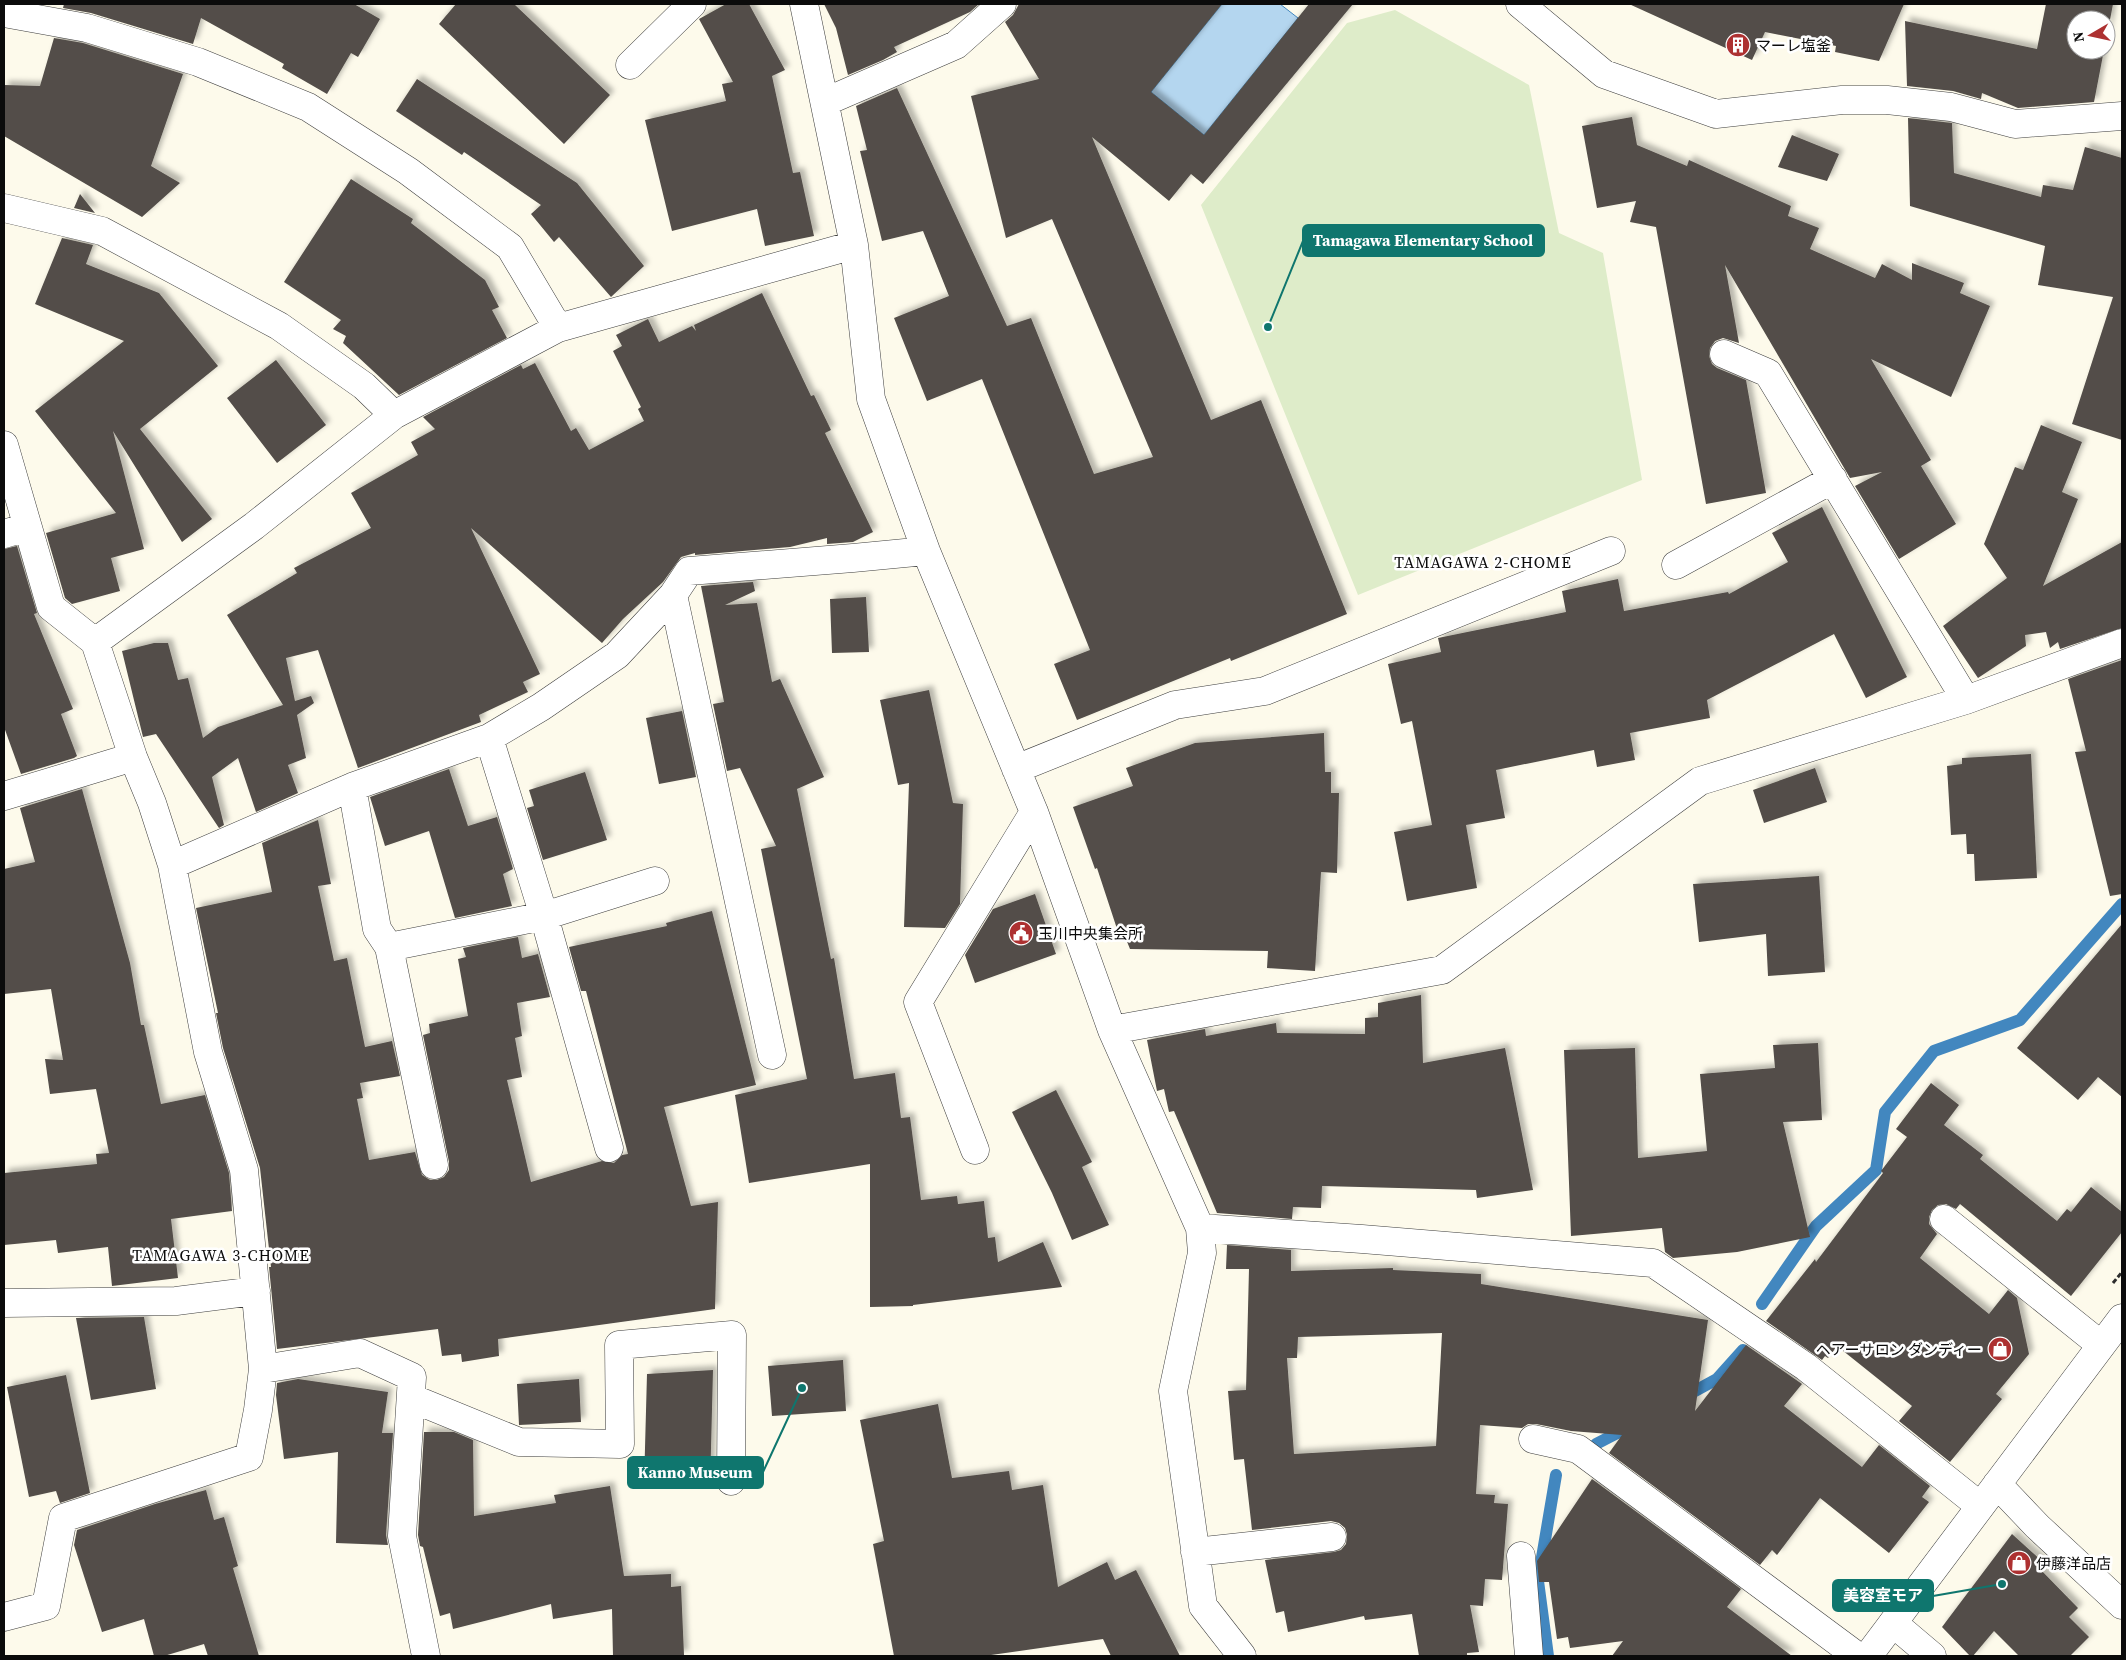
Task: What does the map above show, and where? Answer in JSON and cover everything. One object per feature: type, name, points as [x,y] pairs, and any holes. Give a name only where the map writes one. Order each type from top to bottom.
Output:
[{"type":"street","points":[[630,65],[692,4]]},
{"type":"street","points":[[804,4],[854,245],[871,399],[926,551],[1034,812],[1112,1030],[1200,1228],[1202,1253],[1173,1391],[1203,1606],[1242,1656]]},
{"type":"street","points":[[825,102],[956,45],[1002,4]]},
{"type":"street","points":[[1520,4],[1604,74],[1716,114],[1842,100],[1887,100],[1951,107],[2015,124],[2122,116]]},
{"type":"street","points":[[4,13],[87,28],[179,56],[308,107],[408,171],[510,247],[558,328]]},
{"type":"street","points":[[4,208],[102,231],[279,326],[364,386],[394,415]]},
{"type":"street","points":[[95,642],[254,526],[394,415],[558,328],[854,245]]},
{"type":"street","points":[[1724,354],[1768,373],[1966,700]]},
{"type":"street","points":[[4,445],[15,530],[51,607],[95,642],[133,757],[152,803],[172,865],[208,1052],[244,1170],[263,1369],[258,1410],[249,1457],[63,1518],[46,1606],[4,1617]]},
{"type":"street","points":[[1676,565],[1832,479]]},
{"type":"street","points":[[172,865],[352,787],[489,738],[541,707],[617,655],[672,595],[689,571],[926,551]]},
{"type":"street","points":[[1016,769],[1175,705],[1265,690],[1611,551]]},
{"type":"street","points":[[672,595],[772,1055]]},
{"type":"street","points":[[1112,1030],[1442,970],[1700,781],[1966,700],[2122,643]]},
{"type":"street","points":[[489,738],[544,916],[609,1148]]},
{"type":"street","points":[[4,796],[133,757]]},
{"type":"street","points":[[352,787],[377,929],[389,946],[434,1165]]},
{"type":"street","points":[[975,1150],[918,1002],[1034,812]]},
{"type":"street","points":[[389,946],[544,916],[656,881]]},
{"type":"street","points":[[1944,1219],[2102,1345]]},
{"type":"street","points":[[1200,1228],[1362,1238],[1653,1263],[1806,1367],[1980,1506]]},
{"type":"street","points":[[4,1303],[176,1301],[256,1291]]},
{"type":"street","points":[[1868,1656],[2122,1318]]},
{"type":"street","points":[[412,1398],[518,1442],[620,1444],[619,1345],[732,1335],[731,1481]]},
{"type":"street","points":[[263,1369],[360,1353],[412,1377],[402,1536],[426,1656]]},
{"type":"street","points":[[1533,1439],[1578,1449],[1857,1656]]},
{"type":"street","points":[[1996,1484],[2037,1526],[2122,1604]]},
{"type":"street","points":[[1195,1552],[1332,1538]]},
{"type":"street","points":[[1521,1556],[1529,1656]]},
{"type":"street","points":[[1893,1623],[1932,1656]]},
{"type":"green space","points":[[1395,10],[1529,85],[1559,233],[1603,253],[1642,480],[1358,595],[1201,205],[1347,23]]},
{"type":"water","points":[[1222,4],[1280,4],[1298,18],[1204,135],[1151,92]]},
{"type":"building","points":[[64,4],[354,4],[380,19],[358,57],[351,53],[327,94],[282,68],[284,64],[201,18],[193,44],[91,13],[63,8]]},
{"type":"building","points":[[456,4],[514,4],[610,95],[564,144],[439,24]]},
{"type":"building","points":[[726,4],[749,4],[785,70],[772,76],[793,173],[800,172],[814,236],[765,246],[757,209],[672,231],[645,120],[726,101],[722,84],[733,82],[699,19]]},
{"type":"building","points":[[824,4],[979,4],[970,12],[894,47],[897,52],[883,60],[848,75],[836,28]]},
{"type":"building","points":[[1019,4],[1222,4],[1151,92],[1204,135],[1309,4],[1353,4],[1203,184],[1191,174],[1169,201],[1092,137],[1211,420],[1261,400],[1347,614],[1231,661],[1230,658],[1077,720],[1054,664],[1090,650],[982,379],[927,401],[894,318],[949,296],[923,231],[882,241],[860,151],[867,150],[856,106],[897,88],[1007,326],[1031,318],[1094,474],[1153,457],[1052,219],[1006,238],[971,96],[1039,79],[1005,22],[1013,15]]},
{"type":"building","points":[[1629,4],[1904,4],[1879,61],[1835,52],[1836,46],[1765,32],[1752,60]]},
{"type":"building","points":[[2046,4],[2113,4],[2112,10],[2066,10],[2066,60],[2102,60],[2094,102],[2018,108],[1982,93],[1981,99],[1953,91],[1907,86],[1905,21],[2037,49]]},
{"type":"building","points":[[54,38],[83,43],[183,74],[151,166],[180,183],[142,217],[4,136],[4,85],[40,86]]},
{"type":"building","points":[[417,79],[577,183],[644,266],[611,297],[559,237],[554,242],[531,214],[541,205],[464,152],[462,155],[396,111]]},
{"type":"building","points":[[1632,117],[1637,145],[1687,166],[1689,160],[1791,206],[1788,216],[1819,228],[1810,249],[1875,278],[1882,264],[1912,280],[1912,263],[1964,283],[1960,293],[1990,306],[1951,397],[1871,359],[1931,460],[1921,466],[1956,524],[1899,559],[1855,486],[1882,472],[1850,478],[1725,265],[1739,343],[1723,338],[1715,341],[1710,348],[1709,356],[1712,364],[1717,368],[1746,380],[1766,493],[1706,504],[1656,227],[1630,222],[1636,201],[1597,208],[1582,126]]},
{"type":"building","points":[[1908,118],[1952,123],[1954,173],[2041,197],[2043,185],[2073,190],[2085,147],[2122,158],[2122,440],[2072,424],[2113,297],[2038,285],[2045,246],[1910,206]]},
{"type":"building","points":[[1792,135],[1839,154],[1827,181],[1778,167]]},
{"type":"building","points":[[351,179],[413,219],[411,223],[485,280],[499,307],[492,310],[507,338],[399,395],[343,343],[346,336],[333,329],[341,320],[284,282]]},
{"type":"building","points":[[80,194],[95,213],[74,208]]},
{"type":"building","points":[[62,238],[93,245],[86,264],[159,293],[218,366],[140,429],[212,519],[182,542],[113,431],[144,549],[111,558],[120,591],[72,604],[65,598],[46,533],[116,513],[35,411],[124,341],[35,304]]},
{"type":"building","points":[[762,293],[811,396],[814,395],[831,430],[825,433],[873,532],[853,542],[827,544],[827,538],[790,547],[695,555],[695,553],[681,557],[663,582],[623,619],[602,643],[471,528],[540,674],[523,682],[528,692],[479,715],[481,722],[358,768],[318,650],[286,658],[295,701],[311,696],[314,703],[297,715],[306,758],[288,765],[298,793],[256,812],[238,758],[212,777],[224,825],[219,828],[156,734],[143,737],[122,651],[154,643],[168,643],[178,680],[188,678],[203,738],[218,727],[283,705],[227,615],[297,573],[294,568],[371,528],[351,493],[418,455],[411,442],[435,429],[423,417],[521,365],[523,369],[535,363],[571,431],[576,428],[589,450],[644,421],[638,409],[641,407],[613,351],[622,346],[616,335],[648,319],[659,342],[692,326],[696,331],[694,325]]},
{"type":"building","points":[[276,360],[326,425],[277,463],[227,398]]},
{"type":"building","points":[[2041,425],[2082,442],[2062,492],[2078,499],[2043,586],[2122,542],[2122,628],[2060,649],[2058,642],[2050,648],[2046,632],[2025,635],[2026,646],[1978,678],[1943,626],[2007,578],[1984,544],[2015,467],[2023,470]]},
{"type":"building","points":[[1822,507],[1907,677],[1866,698],[1834,634],[1707,700],[1710,718],[1630,733],[1635,760],[1597,767],[1594,750],[1496,770],[1505,818],[1466,825],[1477,888],[1407,901],[1394,832],[1432,825],[1412,721],[1401,724],[1388,664],[1441,652],[1438,638],[1566,612],[1562,591],[1618,579],[1624,611],[1728,592],[1729,594],[1788,562],[1772,533]]},
{"type":"building","points":[[17,546],[37,613],[34,614],[73,709],[61,714],[77,756],[21,774],[4,727],[4,549]]},
{"type":"building","points":[[753,582],[755,591],[725,605],[757,603],[772,682],[780,679],[824,777],[797,789],[831,959],[834,958],[854,1079],[895,1073],[901,1118],[910,1117],[921,1200],[957,1196],[958,1204],[984,1201],[988,1238],[995,1237],[998,1262],[1043,1242],[1062,1287],[913,1306],[870,1307],[870,1164],[749,1183],[735,1095],[807,1079],[761,849],[776,846],[740,768],[727,771],[713,704],[724,702],[701,586]]},
{"type":"building","points":[[866,597],[869,652],[832,653],[830,599]]},
{"type":"building","points":[[2122,660],[2122,894],[2110,896],[2075,752],[2086,751],[2068,679]]},
{"type":"building","points":[[929,690],[953,803],[963,804],[960,904],[945,928],[904,927],[909,783],[898,785],[880,700]]},
{"type":"building","points":[[682,711],[696,777],[659,784],[646,718]]},
{"type":"building","points":[[1324,733],[1325,772],[1331,772],[1331,793],[1339,793],[1337,873],[1321,872],[1315,971],[1267,968],[1268,951],[1130,949],[1126,939],[1121,941],[1097,868],[1095,869],[1073,807],[1133,786],[1126,768],[1195,743]]},
{"type":"building","points":[[2031,754],[2037,878],[1975,881],[1974,854],[1967,854],[1966,834],[1951,835],[1947,766],[1962,764],[1962,758]]},
{"type":"building","points":[[1815,768],[1827,802],[1764,823],[1753,790]]},
{"type":"building","points":[[449,769],[468,826],[497,817],[513,869],[503,874],[512,906],[455,918],[429,831],[385,846],[370,797]]},
{"type":"building","points":[[585,772],[607,840],[543,860],[527,808],[534,806],[529,790]]},
{"type":"building","points":[[82,789],[130,963],[141,1025],[144,1025],[161,1104],[205,1095],[229,1173],[232,1211],[171,1219],[178,1278],[112,1286],[108,1247],[58,1253],[56,1240],[4,1245],[4,1173],[97,1164],[96,1154],[109,1153],[96,1089],[50,1094],[45,1059],[63,1060],[51,989],[4,994],[4,869],[35,862],[20,808]]},
{"type":"building","points":[[318,820],[331,884],[318,886],[334,961],[347,958],[365,1047],[392,1041],[400,1076],[360,1083],[363,1098],[357,1099],[369,1160],[415,1152],[422,1175],[430,1180],[444,1177],[449,1170],[449,1162],[423,1035],[430,1033],[429,1024],[468,1016],[458,959],[466,957],[463,948],[518,937],[522,958],[538,954],[550,997],[517,1003],[522,1036],[515,1038],[522,1077],[507,1080],[531,1182],[602,1161],[614,1163],[622,1155],[628,1154],[586,991],[581,991],[569,947],[667,926],[666,923],[712,911],[756,1085],[664,1107],[691,1206],[718,1202],[715,1309],[498,1339],[499,1356],[462,1362],[461,1354],[442,1356],[438,1329],[277,1349],[269,1267],[271,1267],[260,1168],[223,1048],[216,1013],[218,1013],[196,908],[272,892],[262,843]]},
{"type":"building","points":[[1819,876],[1825,972],[1768,976],[1766,934],[1699,942],[1693,884]]},
{"type":"building","points":[[1035,894],[1056,954],[975,983],[965,955],[993,909]]},
{"type":"building","points":[[2122,924],[2122,1097],[2098,1077],[2078,1100],[2017,1048]]},
{"type":"building","points":[[1421,995],[1423,1063],[1505,1048],[1533,1190],[1477,1198],[1476,1190],[1322,1186],[1321,1208],[1293,1207],[1292,1219],[1217,1213],[1174,1111],[1169,1112],[1164,1089],[1157,1091],[1147,1040],[1205,1029],[1206,1036],[1276,1023],[1277,1033],[1365,1034],[1365,1018],[1378,1017],[1378,1003]]},
{"type":"building","points":[[1818,1043],[1822,1120],[1783,1122],[1810,1237],[1737,1252],[1673,1258],[1665,1252],[1662,1228],[1571,1236],[1564,1050],[1635,1048],[1638,1158],[1707,1151],[1700,1074],[1775,1068],[1773,1045]]},
{"type":"building","points":[[1931,1083],[1959,1105],[1944,1125],[1983,1155],[1980,1159],[2057,1221],[2067,1209],[2071,1212],[2091,1187],[2122,1212],[2122,1232],[2071,1296],[1960,1204],[1956,1209],[1946,1204],[1938,1205],[1932,1210],[1929,1224],[1937,1234],[1920,1258],[1989,1314],[2008,1290],[2017,1298],[2029,1354],[1996,1394],[2002,1399],[1950,1462],[1899,1421],[1912,1406],[1837,1346],[1828,1358],[1825,1356],[1822,1360],[1766,1321],[1815,1259],[1816,1262],[1883,1173],[1881,1171],[1907,1137],[1896,1129]]},
{"type":"building","points":[[1056,1090],[1092,1162],[1082,1167],[1109,1225],[1072,1240],[1052,1193],[1012,1112]]},
{"type":"building","points":[[1227,1245],[1291,1250],[1291,1271],[1393,1268],[1393,1270],[1481,1274],[1481,1284],[1708,1320],[1695,1411],[1746,1345],[1802,1384],[1784,1406],[1862,1467],[1879,1445],[1930,1486],[1922,1497],[1929,1502],[1889,1553],[1820,1498],[1777,1555],[1772,1550],[1760,1565],[1609,1453],[1622,1435],[1571,1431],[1536,1424],[1528,1424],[1522,1428],[1480,1425],[1476,1494],[1495,1495],[1494,1503],[1508,1504],[1502,1580],[1485,1579],[1483,1606],[1470,1605],[1479,1652],[1467,1653],[1467,1656],[1419,1656],[1412,1614],[1365,1620],[1364,1616],[1288,1632],[1284,1611],[1276,1613],[1265,1560],[1341,1550],[1346,1544],[1347,1535],[1345,1528],[1339,1523],[1331,1521],[1252,1530],[1244,1459],[1234,1460],[1228,1391],[1246,1390],[1249,1269],[1226,1269]],"holes":[[[1442,1333],[1436,1446],[1294,1454],[1287,1358],[1297,1358],[1298,1337]]]},
{"type":"building","points":[[144,1317],[156,1389],[91,1400],[76,1318]]},
{"type":"building","points":[[843,1360],[846,1411],[772,1416],[768,1366]]},
{"type":"building","points":[[713,1370],[710,1487],[644,1485],[647,1374]]},
{"type":"building","points":[[66,1375],[90,1493],[60,1503],[56,1491],[29,1497],[7,1387]]},
{"type":"building","points":[[298,1379],[388,1392],[382,1433],[393,1433],[386,1535],[388,1545],[336,1543],[338,1452],[284,1459],[276,1395],[277,1383]]},
{"type":"building","points":[[579,1379],[581,1422],[519,1425],[517,1384]]},
{"type":"building","points":[[938,1404],[952,1478],[1009,1471],[1012,1490],[1043,1485],[1058,1587],[1107,1562],[1115,1580],[1136,1570],[1180,1656],[1111,1656],[1103,1639],[984,1656],[894,1656],[873,1544],[884,1541],[860,1420]]},
{"type":"building","points":[[424,1432],[454,1432],[473,1440],[474,1516],[556,1503],[554,1495],[610,1486],[624,1576],[671,1574],[671,1587],[681,1586],[684,1655],[613,1656],[612,1609],[553,1619],[551,1604],[453,1629],[450,1613],[440,1616],[423,1547],[420,1546],[418,1535]]},
{"type":"building","points":[[1592,1479],[1741,1589],[1727,1607],[1792,1656],[1612,1656],[1623,1641],[1570,1648],[1568,1637],[1557,1639],[1549,1582],[1539,1582],[1537,1561]]},
{"type":"building","points":[[206,1490],[214,1520],[224,1517],[238,1566],[233,1568],[259,1656],[208,1656],[204,1644],[164,1656],[154,1656],[144,1619],[102,1632],[74,1545],[77,1530],[155,1504]]},
{"type":"building","points":[[2012,1534],[2043,1562],[2038,1567],[2078,1608],[2069,1617],[2089,1637],[2070,1656],[2019,1656],[1994,1631],[1973,1656],[1970,1656],[1942,1627]]},
{"type":"waterway","points":[[1762,1304],[1816,1226],[1876,1170],[1885,1112],[1934,1051],[2020,1020],[2122,904]]},
{"type":"waterway","points":[[1684,1397],[1717,1379],[1743,1350]]},
{"type":"waterway","points":[[1596,1444],[1629,1427]]},
{"type":"waterway","points":[[1548,1656],[1538,1581],[1556,1475]]},
{"type":"place","name":"マーレ塩釜","points":[[1738,45]]},
{"type":"place","name":"Tamagawa Elementary School","points":[[1268,327]]},
{"type":"place","name":"玉川中央集会所","points":[[1021,933]]},
{"type":"place","name":"ヘアーサロン ダンディー","points":[[2000,1349]]},
{"type":"place","name":"Kanno Museum","points":[[802,1388]]},
{"type":"place","name":"伊藤洋品店","points":[[2019,1563]]},
{"type":"place","name":"美容室モア","points":[[2002,1584]]},
{"type":"district","name":"TAMAGAWA 2-CHOME","points":[[1483,562]]},
{"type":"district","name":"TAMAGAWA 3-CHOME","points":[[221,1255]]}]
